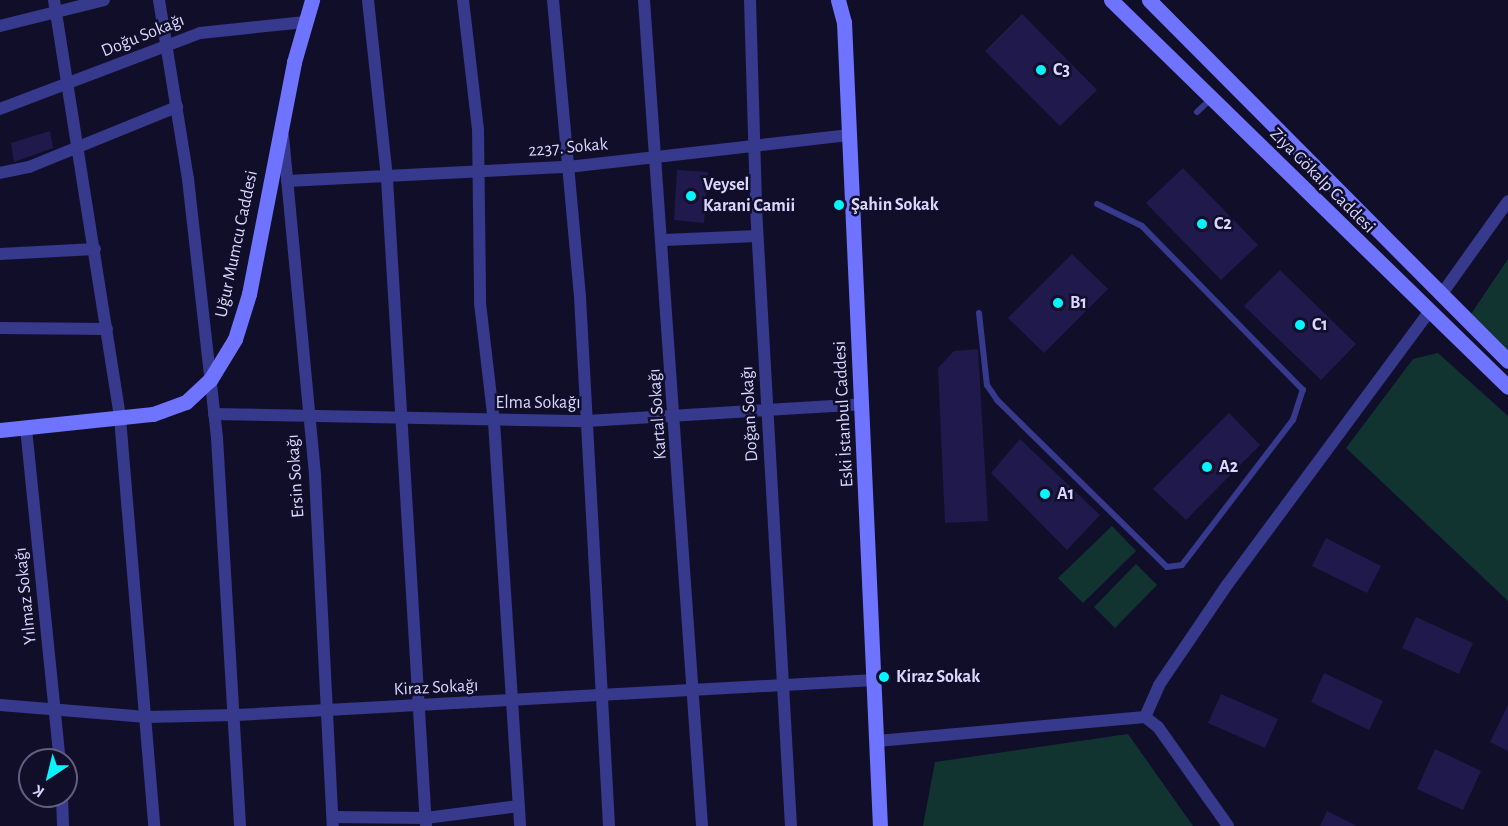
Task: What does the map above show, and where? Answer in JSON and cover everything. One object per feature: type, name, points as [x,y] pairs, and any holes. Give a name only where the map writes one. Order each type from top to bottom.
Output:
[{"type":"street","points":[[54,0],[74,146],[95,249],[120,418],[147,717],[154,826]]},
{"type":"street","points":[[0,26],[56,16],[104,0]]},
{"type":"street","points":[[159,0],[177,107],[214,414],[236,715],[240,826]]},
{"type":"street","name":"Uğur Mumcu Caddesi","points":[[0,430],[153,414],[186,402],[210,380],[235,339],[249,294],[282,124],[312,0]]},
{"type":"street","points":[[368,0],[387,179],[422,707],[426,822]]},
{"type":"street","points":[[463,0],[481,173],[480,303],[494,422],[509,702],[520,826]]},
{"type":"street","points":[[553,0],[587,421],[609,826]]},
{"type":"street","name":"Kartal Sokağı","points":[[644,0],[664,240],[702,826]]},
{"type":"street","name":"Doğan Sokağı","points":[[750,0],[757,236],[791,826]]},
{"type":"street","name":"Eski İstanbul Caddesi","points":[[838,0],[844,22],[850,135],[880,826]]},
{"type":"street","name":"Ziya Gökalp Caddesi","points":[[1111,0],[1428,313],[1508,387]]},
{"type":"street","name":"Ziya Gökalp Caddesi","points":[[1149,0],[1508,361]]},
{"type":"street","name":"Doğu Sokağı","points":[[0,109],[65,87],[200,33],[305,22]]},
{"type":"street","points":[[1211,99],[1229,81]]},
{"type":"street","points":[[0,173],[29,167],[74,146],[177,107]]},
{"type":"street","name":"Ersin Sokağı","points":[[282,124],[310,418],[333,822]]},
{"type":"street","name":"2237. Sokak","points":[[287,181],[387,179],[568,167],[753,149],[850,135]]},
{"type":"street","points":[[1145,717],[1159,685],[1221,594],[1508,201]]},
{"type":"street","points":[[664,240],[757,236]]},
{"type":"street","points":[[0,254],[95,249]]},
{"type":"street","points":[[0,328],[107,329]]},
{"type":"street","name":"Elma Sokağı","points":[[214,414],[494,422],[587,421],[767,407],[862,404]]},
{"type":"street","name":"Yılmaz Sokağı","points":[[26,428],[59,748]]},
{"type":"street","name":"Kiraz Sokağı","points":[[0,705],[147,717],[236,715],[422,707],[875,680]]},
{"type":"street","points":[[877,741],[1145,717],[1158,727],[1228,826]]},
{"type":"street","points":[[333,822],[426,822],[518,806]]},
{"type":"street","points":[[62,808],[63,826]]},
{"type":"lane","points":[[1197,112],[1211,99]]},
{"type":"lane","points":[[979,313],[987,385],[998,400],[1167,567],[1182,565],[1293,420],[1303,390],[1142,226],[1097,204]]},
{"type":"green space","points":[[1508,259],[1508,359],[1471,314]]},
{"type":"green space","points":[[1438,353],[1508,416],[1508,601],[1346,448],[1413,359]]},
{"type":"green space","points":[[1112,526],[1136,551],[1083,603],[1058,578]]},
{"type":"green space","points":[[1136,564],[1157,585],[1115,628],[1094,607]]},
{"type":"green space","points":[[1128,734],[1193,826],[923,826],[935,762]]},
{"type":"building","name":"C3","points":[[1022,14],[1097,90],[1060,126],[985,51]]},
{"type":"building","points":[[50,131],[53,148],[14,162],[11,143]]},
{"type":"building","name":"C2","points":[[1183,168],[1258,245],[1221,280],[1146,203]]},
{"type":"building","name":"Veysel Karani Camii","points":[[677,170],[708,172],[704,223],[674,220]]},
{"type":"building","name":"B1","points":[[1072,254],[1108,289],[1044,353],[1008,318]]},
{"type":"building","name":"C1","points":[[1280,270],[1356,344],[1321,380],[1244,306]]},
{"type":"building","points":[[978,349],[988,521],[945,523],[938,368],[954,351]]},
{"type":"building","name":"A2","points":[[1229,413],[1260,445],[1186,520],[1153,489]]},
{"type":"building","name":"A1","points":[[1020,439],[1100,515],[1067,550],[991,473]]},
{"type":"building","points":[[1326,538],[1381,566],[1367,593],[1312,566]]},
{"type":"building","points":[[1416,617],[1473,643],[1459,674],[1402,648]]},
{"type":"building","points":[[1324,673],[1383,701],[1369,730],[1311,702]]},
{"type":"building","points":[[1221,694],[1278,719],[1265,748],[1208,723]]},
{"type":"building","points":[[1508,705],[1508,751],[1490,742]]},
{"type":"building","points":[[1435,749],[1481,771],[1463,810],[1417,789]]},
{"type":"building","points":[[1327,811],[1357,826],[1320,826]]},
{"type":"place","name":"C3","points":[[1041,70]]},
{"type":"place","name":"Veysel Karani Camii","points":[[691,196]]},
{"type":"place","name":"Şahin Sokak","points":[[839,205]]},
{"type":"place","name":"C2","points":[[1202,224]]},
{"type":"place","name":"B1","points":[[1058,303]]},
{"type":"place","name":"C1","points":[[1300,325]]},
{"type":"place","name":"A2","points":[[1207,467]]},
{"type":"place","name":"A1","points":[[1045,494]]},
{"type":"place","name":"Kiraz Sokak","points":[[884,677]]}]
